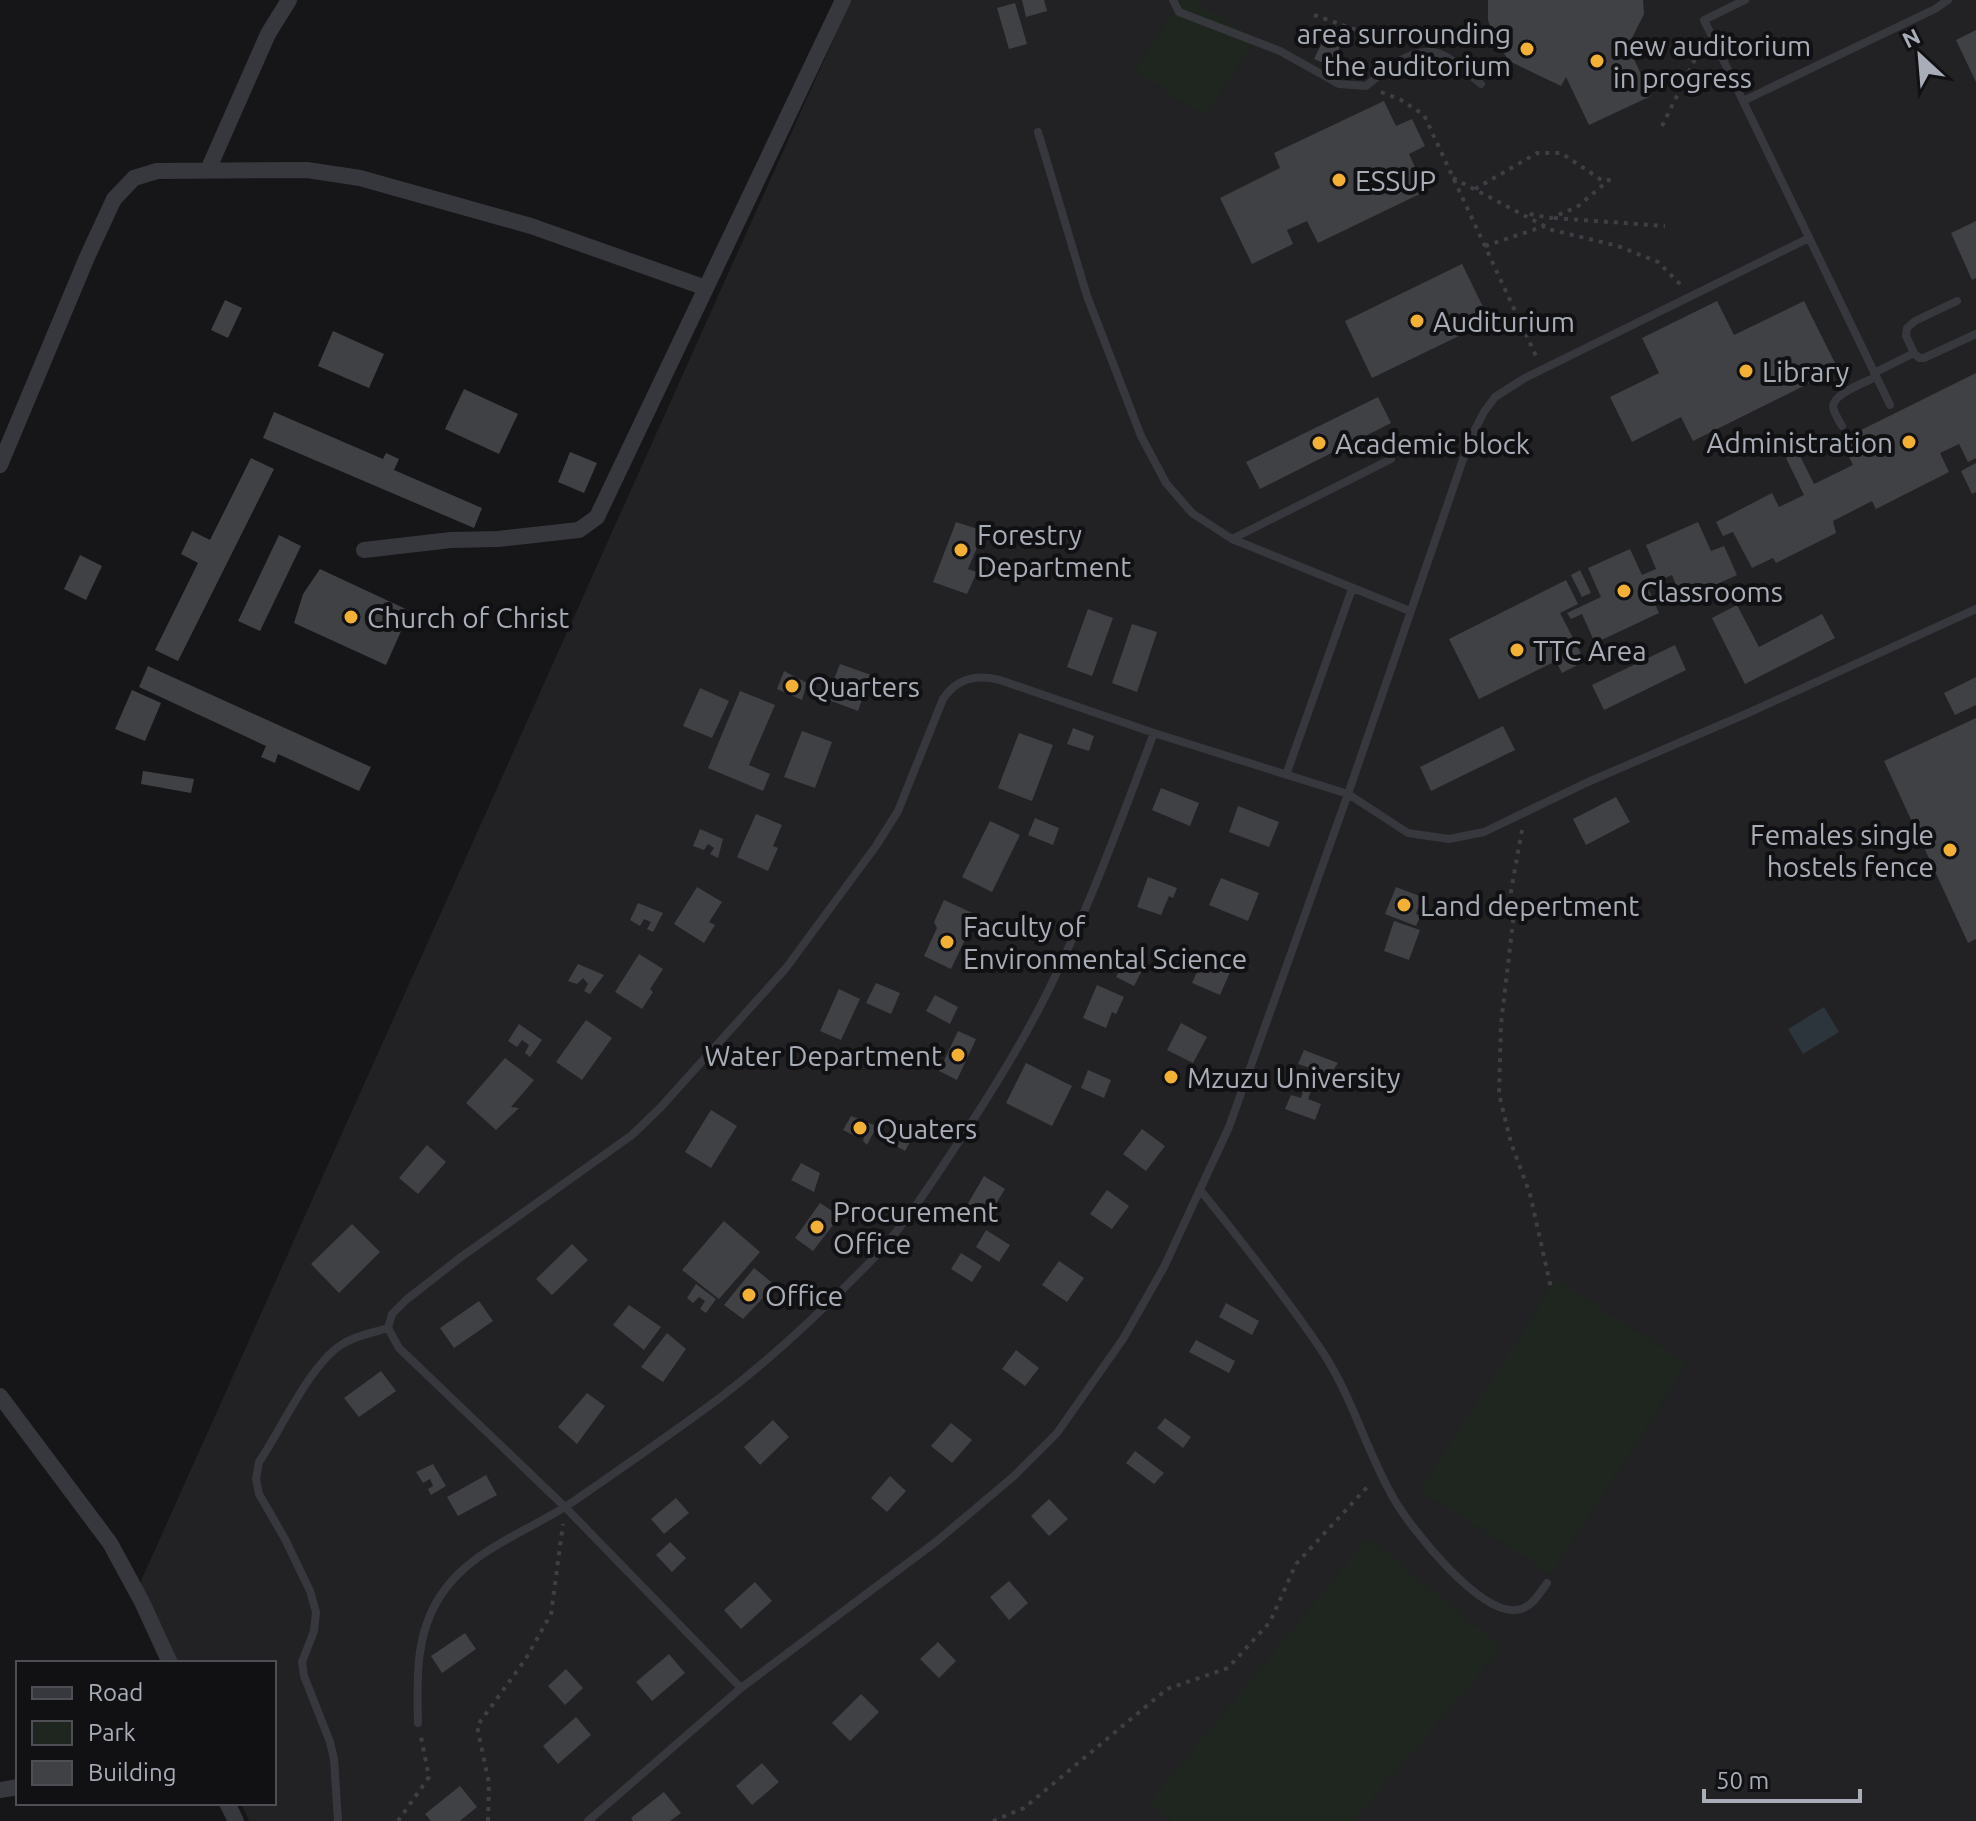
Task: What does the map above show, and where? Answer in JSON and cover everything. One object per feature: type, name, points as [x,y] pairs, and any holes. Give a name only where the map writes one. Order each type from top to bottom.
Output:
[{"type":"street","points":[[208,170],[268,34],[289,0]]},
{"type":"street","points":[[364,550],[579,530],[597,517],[843,0]]},
{"type":"street","points":[[0,465],[114,199],[134,178],[157,171],[307,170],[360,178],[531,226],[706,288]]},
{"type":"street","points":[[0,1396],[110,1543],[169,1661]]},
{"type":"lane","points":[[1173,0],[1179,12],[1280,51],[1339,84],[1366,86],[1390,66],[1418,52],[1442,54],[1481,84]]},
{"type":"lane","points":[[1745,0],[1704,20],[1890,405]]},
{"type":"lane","points":[[1743,101],[1948,0]]},
{"type":"lane","points":[[1038,132],[1087,296],[1141,436],[1166,483],[1192,513],[1232,539],[1410,611]]},
{"type":"lane","points":[[588,1821],[741,1688],[937,1541],[1014,1476],[1057,1433],[1123,1339],[1164,1267],[1201,1191],[1249,1073],[1470,439],[1484,412],[1507,388],[1542,369],[1809,238]]},
{"type":"lane","points":[[1957,301],[1907,328],[1906,336],[1914,353],[1924,358],[1976,334]]},
{"type":"lane","points":[[1842,426],[1833,408],[1834,401],[1914,353]]},
{"type":"lane","points":[[1232,539],[1391,459]]},
{"type":"lane","points":[[1286,775],[1352,589]]},
{"type":"lane","points":[[741,1688],[565,1507],[399,1348],[388,1328],[392,1314],[417,1291],[632,1135],[786,968],[868,858],[898,811],[943,699],[952,686],[982,676],[1348,794],[1408,833],[1449,839],[1484,832],[1976,609]]},
{"type":"lane","points":[[418,1723],[417,1667],[424,1631],[440,1597],[469,1564],[565,1507],[723,1395],[798,1331],[871,1261],[923,1196],[990,1094],[1049,990],[1093,891],[1154,733]]},
{"type":"lane","points":[[1201,1191],[1322,1351],[1348,1394],[1380,1473],[1421,1540],[1468,1587],[1500,1608],[1518,1611],[1534,1601],[1547,1583]]},
{"type":"lane","points":[[338,1821],[334,1759],[304,1676],[302,1662],[314,1631],[316,1612],[310,1591],[285,1539],[259,1494],[256,1479],[259,1462],[324,1361],[340,1345],[388,1328]]},
{"type":"path","points":[[1314,15],[1418,52]]},
{"type":"path","points":[[1662,126],[1709,30]]},
{"type":"path","points":[[1366,86],[1401,100],[1424,115],[1542,369]]},
{"type":"path","points":[[1475,189],[1537,153],[1561,153],[1603,181],[1609,180],[1577,207],[1551,218]]},
{"type":"path","points":[[1453,178],[1545,226],[1618,246],[1658,262],[1691,295]]},
{"type":"path","points":[[1518,212],[1551,218],[1665,226]]},
{"type":"path","points":[[1485,246],[1545,226]]},
{"type":"path","points":[[1525,812],[1511,891],[1513,922],[1501,1024],[1499,1094],[1511,1143],[1530,1194],[1551,1288]]},
{"type":"path","points":[[993,1821],[1024,1808],[1167,1689],[1228,1668],[1270,1622],[1296,1564],[1380,1473]]},
{"type":"path","points":[[488,1821],[489,1783],[477,1726],[525,1660],[551,1614],[565,1507]]},
{"type":"path","points":[[398,1821],[429,1777],[418,1723]]},
{"type":"shaded area","name":"Mzuzu University","points":[[851,0],[1976,0],[1976,1821],[249,1821],[242,1805],[276,1805],[276,1661],[176,1661],[140,1583]]},
{"type":"shaded area","points":[[1824,1007],[1839,1032],[1803,1054],[1788,1029]]},
{"type":"green space","points":[[1181,0],[1193,0],[1255,39],[1206,116],[1135,72]]},
{"type":"green space","points":[[1556,1280],[1687,1364],[1551,1574],[1420,1490]]},
{"type":"green space","points":[[1368,1538],[1502,1648],[1353,1821],[1171,1821],[1149,1803]]},
{"type":"building","points":[[1022,0],[1044,0],[1047,11],[1026,17]]},
{"type":"building","name":"new auditorium in progress","points":[[1488,0],[1643,0],[1644,14],[1628,46],[1651,96],[1589,125],[1566,77],[1561,86],[1509,61],[1493,36],[1488,20]]},
{"type":"building","points":[[1015,3],[1027,44],[1009,49],[997,8]]},
{"type":"building","points":[[1976,30],[1976,82],[1956,40]]},
{"type":"building","points":[[1327,33],[1343,40],[1331,66],[1314,59]]},
{"type":"building","name":"ESSUP","points":[[1384,101],[1396,126],[1412,119],[1425,146],[1409,154],[1426,191],[1318,243],[1307,221],[1287,230],[1293,244],[1252,264],[1220,198],[1280,168],[1274,153]]},
{"type":"building","points":[[1976,221],[1976,278],[1972,280],[1951,233]]},
{"type":"building","name":"Auditurium","points":[[1462,264],[1490,321],[1372,378],[1345,321]]},
{"type":"building","points":[[225,300],[242,308],[228,338],[211,330]]},
{"type":"building","name":"Library","points":[[1717,301],[1734,335],[1804,301],[1838,369],[1693,441],[1681,417],[1632,442],[1610,397],[1659,373],[1642,338]]},
{"type":"building","points":[[333,331],[384,354],[369,388],[318,366]]},
{"type":"building","points":[[1976,373],[1976,458],[1968,462],[1959,444],[1940,453],[1949,472],[1876,509],[1872,501],[1833,521],[1836,533],[1776,563],[1773,558],[1752,568],[1733,532],[1723,536],[1716,522],[1772,493],[1779,507],[1804,495],[1786,458],[1798,452],[1814,484],[1853,465],[1841,440]]},
{"type":"building","points":[[464,389],[518,414],[499,454],[445,429]]},
{"type":"building","name":"Academic block","points":[[1378,397],[1391,423],[1260,489],[1246,462]]},
{"type":"building","points":[[274,412],[383,459],[386,453],[399,459],[394,470],[482,508],[474,528],[263,438]]},
{"type":"building","points":[[570,452],[597,463],[584,493],[558,482]]},
{"type":"building","points":[[251,458],[274,469],[178,661],[155,650],[198,563],[181,554],[192,531],[210,540]]},
{"type":"building","points":[[1976,463],[1976,492],[1972,494],[1961,471]]},
{"type":"building","name":"Forestry Department","points":[[956,522],[984,531],[968,569],[977,572],[967,594],[933,582]]},
{"type":"building","points":[[1698,522],[1711,551],[1724,546],[1737,575],[1682,600],[1672,575],[1647,586],[1659,613],[1595,643],[1582,614],[1571,619],[1567,613],[1601,597],[1588,568],[1630,549],[1642,575],[1656,569],[1646,545]]},
{"type":"building","points":[[279,535],[301,546],[260,631],[238,621]]},
{"type":"building","points":[[80,555],[102,566],[86,600],[64,589]]},
{"type":"building","name":"Church of Christ","points":[[320,569],[410,611],[386,665],[294,623],[303,594]]},
{"type":"building","name":"Classrooms","points":[[1580,570],[1591,593],[1582,597],[1571,575]]},
{"type":"building","name":"TTC Area","points":[[1566,580],[1578,604],[1560,613],[1585,661],[1562,673],[1556,661],[1479,699],[1449,639]]},
{"type":"building","points":[[1737,605],[1759,647],[1822,614],[1835,638],[1745,684],[1712,618]]},
{"type":"building","points":[[1088,609],[1113,618],[1092,676],[1067,667]]},
{"type":"building","points":[[1132,624],[1157,632],[1137,692],[1112,683]]},
{"type":"building","points":[[1675,645],[1686,670],[1604,710],[1592,685]]},
{"type":"building","points":[[840,664],[871,675],[858,711],[826,699]]},
{"type":"building","points":[[148,666],[371,767],[359,791],[278,754],[275,763],[261,757],[266,746],[139,687]]},
{"type":"building","name":"Quarters","points":[[784,671],[807,683],[802,700],[777,689]]},
{"type":"building","points":[[1976,677],[1976,705],[1955,715],[1944,693]]},
{"type":"building","points":[[700,688],[729,701],[712,738],[683,726]]},
{"type":"building","points":[[132,690],[161,703],[145,741],[115,729]]},
{"type":"building","points":[[740,691],[775,705],[749,765],[770,774],[763,791],[708,768]]},
{"type":"building","name":"Females single hostels fence","points":[[1976,718],[1976,939],[1968,943],[1884,761]]},
{"type":"building","points":[[1503,726],[1515,750],[1431,791],[1420,767]]},
{"type":"building","points":[[1073,728],[1094,736],[1089,751],[1067,744]]},
{"type":"building","points":[[802,731],[832,742],[815,788],[784,777]]},
{"type":"building","points":[[1019,733],[1053,745],[1032,801],[998,788]]},
{"type":"building","points":[[143,771],[194,779],[191,793],[141,784]]},
{"type":"building","points":[[1161,788],[1199,803],[1190,826],[1152,810]]},
{"type":"building","points":[[1616,797],[1630,822],[1586,845],[1573,819]]},
{"type":"building","points":[[1238,806],[1279,822],[1269,847],[1229,832]]},
{"type":"building","points":[[756,814],[782,825],[773,846],[778,848],[768,871],[737,857]]},
{"type":"building","points":[[1035,818],[1059,828],[1053,845],[1028,835]]},
{"type":"building","points":[[990,821],[1020,835],[992,892],[962,877]]},
{"type":"building","points":[[700,829],[723,839],[718,858],[710,854],[714,848],[708,844],[704,850],[693,846]]},
{"type":"building","points":[[1148,877],[1177,888],[1173,898],[1169,896],[1161,915],[1137,907]]},
{"type":"building","points":[[1221,878],[1259,893],[1248,921],[1209,905]]},
{"type":"building","points":[[697,887],[722,902],[709,922],[715,925],[704,943],[674,924]]},
{"type":"building","name":"Land depertment","points":[[1396,887],[1422,897],[1416,914],[1421,915],[1416,926],[1385,914]]},
{"type":"building","name":"Faculty of Environmental Science","points":[[944,900],[977,915],[951,969],[924,956],[937,928],[934,922]]},
{"type":"building","points":[[638,903],[663,913],[653,932],[647,929],[651,922],[644,919],[640,926],[630,920]]},
{"type":"building","points":[[1394,921],[1420,930],[1409,960],[1384,951]]},
{"type":"building","points":[[639,954],[663,969],[642,1009],[615,992]]},
{"type":"building","points":[[1127,956],[1145,965],[1134,986],[1116,977]]},
{"type":"building","points":[[1202,960],[1230,972],[1220,995],[1192,983]]},
{"type":"building","points":[[578,964],[604,975],[590,994],[584,991],[588,984],[583,978],[577,984],[568,981]]},
{"type":"building","points":[[876,983],[900,993],[891,1014],[866,1003]]},
{"type":"building","points":[[1097,985],[1124,997],[1116,1014],[1112,1012],[1106,1028],[1083,1018]]},
{"type":"building","points":[[839,989],[860,999],[841,1040],[820,1031]]},
{"type":"building","points":[[935,995],[958,1007],[950,1024],[926,1011]]},
{"type":"building","points":[[586,1020],[612,1038],[582,1080],[556,1062]]},
{"type":"building","points":[[1181,1023],[1207,1037],[1193,1063],[1167,1050]]},
{"type":"building","points":[[519,1024],[542,1040],[530,1057],[525,1053],[529,1045],[522,1040],[517,1047],[508,1041]]},
{"type":"building","name":"Water Department","points":[[958,1031],[976,1039],[957,1080],[939,1071]]},
{"type":"building","points":[[1304,1050],[1338,1063],[1329,1076],[1318,1072],[1308,1099],[1321,1104],[1315,1120],[1285,1109],[1291,1095],[1301,1098],[1310,1068],[1298,1064]]},
{"type":"building","points":[[505,1058],[534,1080],[511,1107],[519,1108],[496,1130],[466,1103]]},
{"type":"building","points":[[1026,1063],[1072,1086],[1052,1126],[1006,1103]]},
{"type":"building","points":[[1088,1070],[1111,1080],[1104,1098],[1081,1088]]},
{"type":"building","points":[[711,1110],[737,1126],[711,1168],[685,1152]]},
{"type":"building","name":"Quaters","points":[[851,1116],[877,1126],[867,1145],[863,1141],[865,1133],[859,1130],[855,1136],[843,1130]]},
{"type":"building","points":[[895,1122],[915,1133],[905,1151],[885,1140]]},
{"type":"building","points":[[1142,1129],[1165,1146],[1146,1171],[1123,1154]]},
{"type":"building","points":[[427,1145],[446,1162],[418,1194],[399,1178]]},
{"type":"building","points":[[801,1163],[820,1173],[814,1192],[791,1180]]},
{"type":"building","points":[[984,1176],[1005,1189],[983,1225],[963,1212]]},
{"type":"building","points":[[1107,1190],[1129,1206],[1112,1229],[1090,1214]]},
{"type":"building","name":"Procurement Office","points":[[820,1203],[840,1216],[813,1251],[795,1238]]},
{"type":"building","points":[[724,1221],[760,1252],[719,1299],[682,1270]]},
{"type":"building","points":[[352,1224],[380,1252],[339,1293],[311,1264]]},
{"type":"building","points":[[986,1230],[1010,1245],[999,1262],[976,1247]]},
{"type":"building","points":[[572,1244],[588,1260],[552,1295],[536,1279]]},
{"type":"building","points":[[961,1253],[982,1266],[972,1282],[951,1269]]},
{"type":"building","points":[[1059,1261],[1084,1278],[1067,1302],[1042,1285]]},
{"type":"building","name":"Office","points":[[754,1268],[775,1285],[743,1319],[724,1305]]},
{"type":"building","points":[[696,1284],[716,1299],[706,1313],[700,1309],[705,1301],[699,1297],[693,1303],[687,1298]]},
{"type":"building","points":[[479,1301],[493,1321],[454,1348],[440,1328]]},
{"type":"building","points":[[1226,1303],[1259,1321],[1252,1335],[1219,1317]]},
{"type":"building","points":[[629,1305],[661,1327],[644,1350],[613,1325]]},
{"type":"building","points":[[667,1333],[686,1349],[663,1382],[641,1367]]},
{"type":"building","points":[[1196,1340],[1235,1361],[1229,1373],[1189,1352]]},
{"type":"building","points":[[1016,1350],[1039,1368],[1025,1386],[1002,1369]]},
{"type":"building","points":[[381,1371],[396,1391],[359,1417],[344,1398]]},
{"type":"building","points":[[587,1393],[605,1406],[577,1444],[558,1427]]},
{"type":"building","points":[[1165,1418],[1191,1437],[1183,1448],[1157,1428]]},
{"type":"building","points":[[773,1420],[789,1437],[760,1465],[744,1447]]},
{"type":"building","points":[[951,1423],[972,1440],[952,1463],[931,1446]]},
{"type":"building","points":[[1135,1451],[1164,1473],[1154,1484],[1126,1463]]},
{"type":"building","points":[[433,1464],[446,1486],[431,1495],[428,1489],[433,1486],[430,1479],[423,1483],[416,1472]]},
{"type":"building","points":[[486,1475],[497,1495],[458,1516],[447,1497]]},
{"type":"building","points":[[890,1476],[906,1491],[887,1512],[871,1498]]},
{"type":"building","points":[[676,1498],[689,1513],[664,1534],[651,1519]]},
{"type":"building","points":[[1049,1499],[1068,1519],[1049,1536],[1031,1516]]},
{"type":"building","points":[[670,1542],[686,1558],[672,1572],[656,1555]]},
{"type":"building","points":[[1009,1581],[1028,1603],[1009,1620],[990,1597]]},
{"type":"building","points":[[755,1582],[772,1601],[741,1629],[724,1610]]},
{"type":"building","points":[[465,1633],[476,1649],[442,1673],[431,1656]]},
{"type":"building","points":[[938,1642],[956,1661],[939,1678],[920,1659]]},
{"type":"building","points":[[669,1654],[685,1673],[652,1701],[636,1682]]},
{"type":"building","points":[[566,1669],[583,1688],[565,1705],[548,1686]]},
{"type":"building","points":[[861,1694],[879,1712],[850,1741],[832,1723]]},
{"type":"building","points":[[576,1717],[591,1735],[558,1764],[543,1746]]},
{"type":"building","points":[[762,1763],[779,1782],[752,1805],[736,1786]]},
{"type":"building","points":[[460,1786],[477,1807],[460,1821],[431,1821],[425,1814]]},
{"type":"building","points":[[664,1792],[681,1813],[670,1821],[633,1821],[631,1818]]},
{"type":"place","name":"area surrounding the auditorium","points":[[1527,49]]},
{"type":"place","name":"new auditorium in progress","points":[[1597,61]]},
{"type":"place","name":"ESSUP","points":[[1339,180]]},
{"type":"place","name":"Auditurium","points":[[1417,321]]},
{"type":"place","name":"Library","points":[[1746,371]]},
{"type":"place","name":"Administration","points":[[1909,442]]},
{"type":"place","name":"Academic block","points":[[1319,443]]},
{"type":"place","name":"Forestry Department","points":[[961,550]]},
{"type":"place","name":"Classrooms","points":[[1624,591]]},
{"type":"place","name":"Church of Christ","points":[[351,617]]},
{"type":"place","name":"TTC Area","points":[[1517,650]]},
{"type":"place","name":"Quarters","points":[[792,686]]},
{"type":"place","name":"Females single hostels fence","points":[[1950,850]]},
{"type":"place","name":"Land depertment","points":[[1404,905]]},
{"type":"place","name":"Faculty of Environmental Science","points":[[947,942]]},
{"type":"place","name":"Water Department","points":[[958,1055]]},
{"type":"place","name":"Mzuzu University","points":[[1171,1077]]},
{"type":"place","name":"Quaters","points":[[860,1128]]},
{"type":"place","name":"Procurement Office","points":[[817,1227]]},
{"type":"place","name":"Office","points":[[749,1295]]}]
